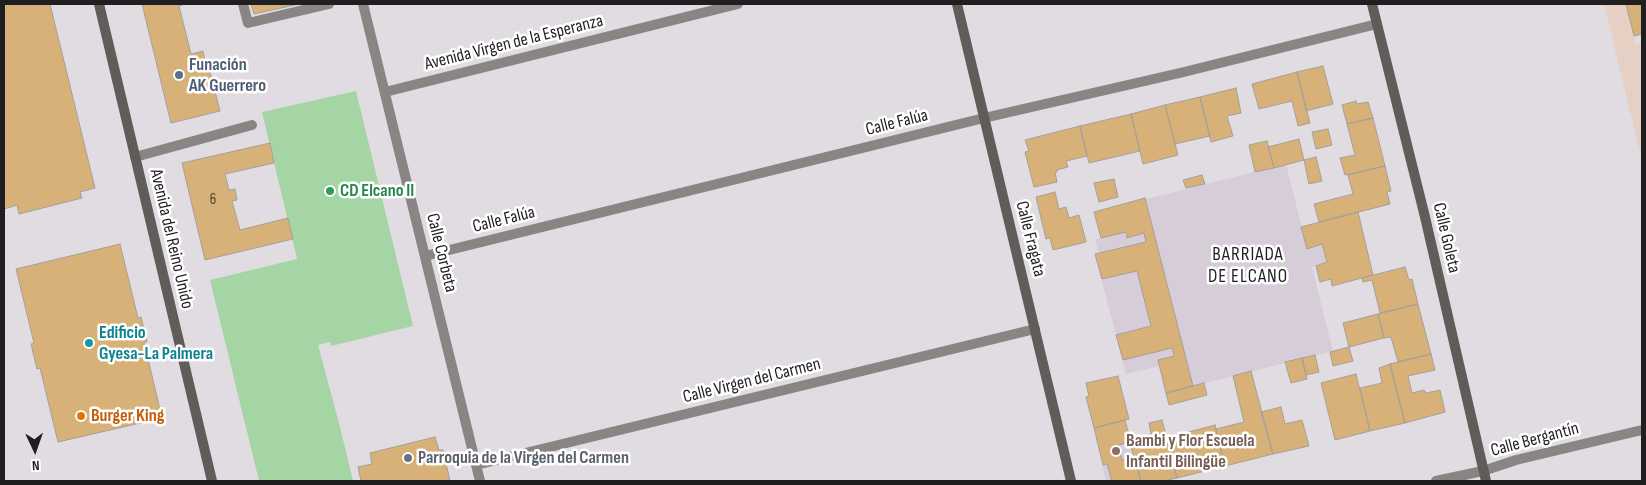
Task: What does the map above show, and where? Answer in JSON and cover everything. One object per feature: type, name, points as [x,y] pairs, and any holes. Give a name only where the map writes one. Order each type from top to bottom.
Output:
[{"type":"street","name":"Avenida del Reino Unido","points":[[99,4],[212,481]]},
{"type":"street","points":[[243,4],[248,23],[329,4]]},
{"type":"street","name":"Calle Corbeta","points":[[363,4],[480,481]]},
{"type":"street","name":"Avenida Virgen de la Esperanza","points":[[385,92],[738,4]]},
{"type":"street","name":"Calle Fragata","points":[[957,4],[1071,481]]},
{"type":"street","name":"Calle Goleta","points":[[1372,4],[1427,226],[1486,481]]},
{"type":"street","name":"Calle Falúa","points":[[425,256],[984,118],[1184,72],[1377,24]]},
{"type":"street","points":[[135,157],[252,125]]},
{"type":"street","name":"Calle Virgen del Carmen","points":[[476,465],[1034,329]]},
{"type":"street","name":"Calle Bergantín","points":[[1436,481],[1484,471],[1516,460],[1642,430]]},
{"type":"shaded area","points":[[1604,4],[1626,4],[1636,45],[1642,43],[1642,160]]},
{"type":"shaded area","points":[[1286,164],[1307,248],[1322,244],[1327,262],[1312,267],[1333,351],[1166,393],[1159,366],[1126,374],[1095,254],[1099,253],[1095,240],[1101,238],[1094,212]]},
{"type":"shaded area","name":"Bambi y Flor Escuela Infantil Bilingüe","points":[[1125,420],[1141,481],[1106,481],[1094,428]]},
{"type":"green space","points":[[356,91],[413,326],[331,346],[330,342],[318,345],[353,481],[259,481],[210,280],[297,259],[262,112]]},
{"type":"building","points":[[4,4],[50,4],[95,188],[80,192],[82,198],[19,214],[17,205],[4,209]]},
{"type":"building","points":[[142,4],[185,4],[179,6],[191,54],[203,51],[220,111],[171,123]]},
{"type":"building","points":[[251,4],[295,4],[295,5],[254,14]]},
{"type":"building","points":[[1626,4],[1642,4],[1642,34],[1634,36]]},
{"type":"building","points":[[1323,66],[1333,104],[1306,111],[1297,72]]},
{"type":"building","points":[[1297,72],[1310,123],[1298,126],[1292,101],[1259,109],[1252,84]]},
{"type":"building","points":[[1236,88],[1241,113],[1227,116],[1233,136],[1211,142],[1200,97]]},
{"type":"building","points":[[1200,97],[1210,136],[1175,144],[1165,105]]},
{"type":"building","points":[[1356,101],[1357,104],[1368,102],[1373,118],[1347,124],[1342,105]]},
{"type":"building","points":[[1165,105],[1178,155],[1143,164],[1131,114]]},
{"type":"building","points":[[1131,114],[1140,151],[1089,163],[1080,126]]},
{"type":"building","points":[[1373,118],[1385,166],[1345,175],[1340,158],[1355,155],[1347,124]]},
{"type":"building","points":[[1080,126],[1087,156],[1066,161],[1068,167],[1055,172],[1057,182],[1034,187],[1025,152],[1029,151],[1025,140]]},
{"type":"building","points":[[1328,129],[1332,145],[1316,149],[1312,132]]},
{"type":"building","points":[[1299,139],[1304,160],[1274,168],[1268,147]]},
{"type":"building","points":[[1267,141],[1274,168],[1255,172],[1249,145]]},
{"type":"building","points":[[270,143],[274,163],[225,174],[229,190],[235,189],[237,200],[232,201],[240,230],[288,218],[293,239],[205,260],[182,163]]},
{"type":"building","points":[[1316,157],[1322,181],[1309,184],[1304,160]]},
{"type":"building","points":[[1385,166],[1391,191],[1387,192],[1390,204],[1319,222],[1314,204],[1353,194],[1348,175]]},
{"type":"building","points":[[1202,175],[1205,184],[1186,188],[1183,180]]},
{"type":"building","points":[[1114,179],[1118,197],[1099,202],[1094,183]]},
{"type":"building","points":[[1055,192],[1059,209],[1066,207],[1069,218],[1079,215],[1086,242],[1053,250],[1050,238],[1046,239],[1036,197]]},
{"type":"building","points":[[1145,198],[1193,386],[1166,393],[1158,360],[1174,356],[1172,348],[1123,360],[1116,335],[1151,326],[1137,271],[1102,279],[1095,254],[1146,242],[1144,233],[1127,238],[1126,232],[1101,238],[1094,212]]},
{"type":"building","points":[[1358,212],[1373,275],[1332,286],[1331,279],[1320,282],[1316,266],[1327,262],[1322,244],[1307,249],[1301,227]]},
{"type":"building","name":"Edificio Gyesa-La Palmera","points":[[120,244],[138,318],[141,317],[147,342],[144,342],[162,418],[58,442],[40,368],[37,369],[31,344],[34,343],[16,269]]},
{"type":"building","points":[[1405,267],[1409,280],[1412,279],[1418,304],[1380,313],[1372,280],[1363,282],[1362,278]]},
{"type":"building","points":[[1418,304],[1431,354],[1398,362],[1391,337],[1384,338],[1378,314]]},
{"type":"building","points":[[1378,314],[1384,338],[1349,347],[1343,323]]},
{"type":"building","points":[[1349,347],[1353,361],[1333,366],[1330,352]]},
{"type":"building","points":[[1431,354],[1435,370],[1408,376],[1412,393],[1424,390],[1426,393],[1440,390],[1445,412],[1405,423],[1390,364]]},
{"type":"building","points":[[1315,355],[1319,372],[1306,375],[1302,358]]},
{"type":"building","points":[[1302,358],[1307,379],[1291,383],[1285,362]]},
{"type":"building","points":[[1390,364],[1405,423],[1370,431],[1360,388],[1382,383],[1379,368]]},
{"type":"building","points":[[1251,371],[1273,454],[1225,466],[1216,429],[1244,422],[1233,376]]},
{"type":"building","points":[[1356,374],[1370,431],[1335,440],[1321,383]]},
{"type":"building","points":[[1118,376],[1129,419],[1094,428],[1086,397],[1089,396],[1086,383]]},
{"type":"building","points":[[1204,383],[1207,395],[1169,405],[1166,393]]},
{"type":"building","points":[[1281,407],[1285,424],[1302,420],[1309,446],[1273,454],[1261,412]]},
{"type":"building","name":"Bambi y Flor Escuela Infantil Bilingüe","points":[[1125,420],[1131,442],[1118,445],[1122,460],[1134,456],[1141,481],[1112,481],[1107,464],[1103,465],[1094,428]]},
{"type":"building","points":[[1162,420],[1177,478],[1164,481],[1141,481],[1131,446],[1152,440],[1149,423]]},
{"type":"building","points":[[1215,425],[1225,466],[1177,478],[1166,438]]},
{"type":"building","name":"Parroquia de la Virgen del Carmen","points":[[435,437],[439,450],[443,450],[450,481],[361,481],[358,467],[372,464],[370,453]]},
{"type":"place","name":"Funación AK Guerrero","points":[[179,75]]},
{"type":"place","name":"CD Elcano II","points":[[330,191]]},
{"type":"place","name":"Edificio Gyesa-La Palmera","points":[[89,343]]},
{"type":"place","name":"Burger King","points":[[81,416]]},
{"type":"place","name":"Bambi y Flor Escuela Infantil Bilingüe","points":[[1116,451]]},
{"type":"place","name":"Parroquia de la Virgen del Carmen","points":[[408,458]]},
{"type":"district","name":"BARRIADA DE ELCANO","points":[[1248,266]]}]
